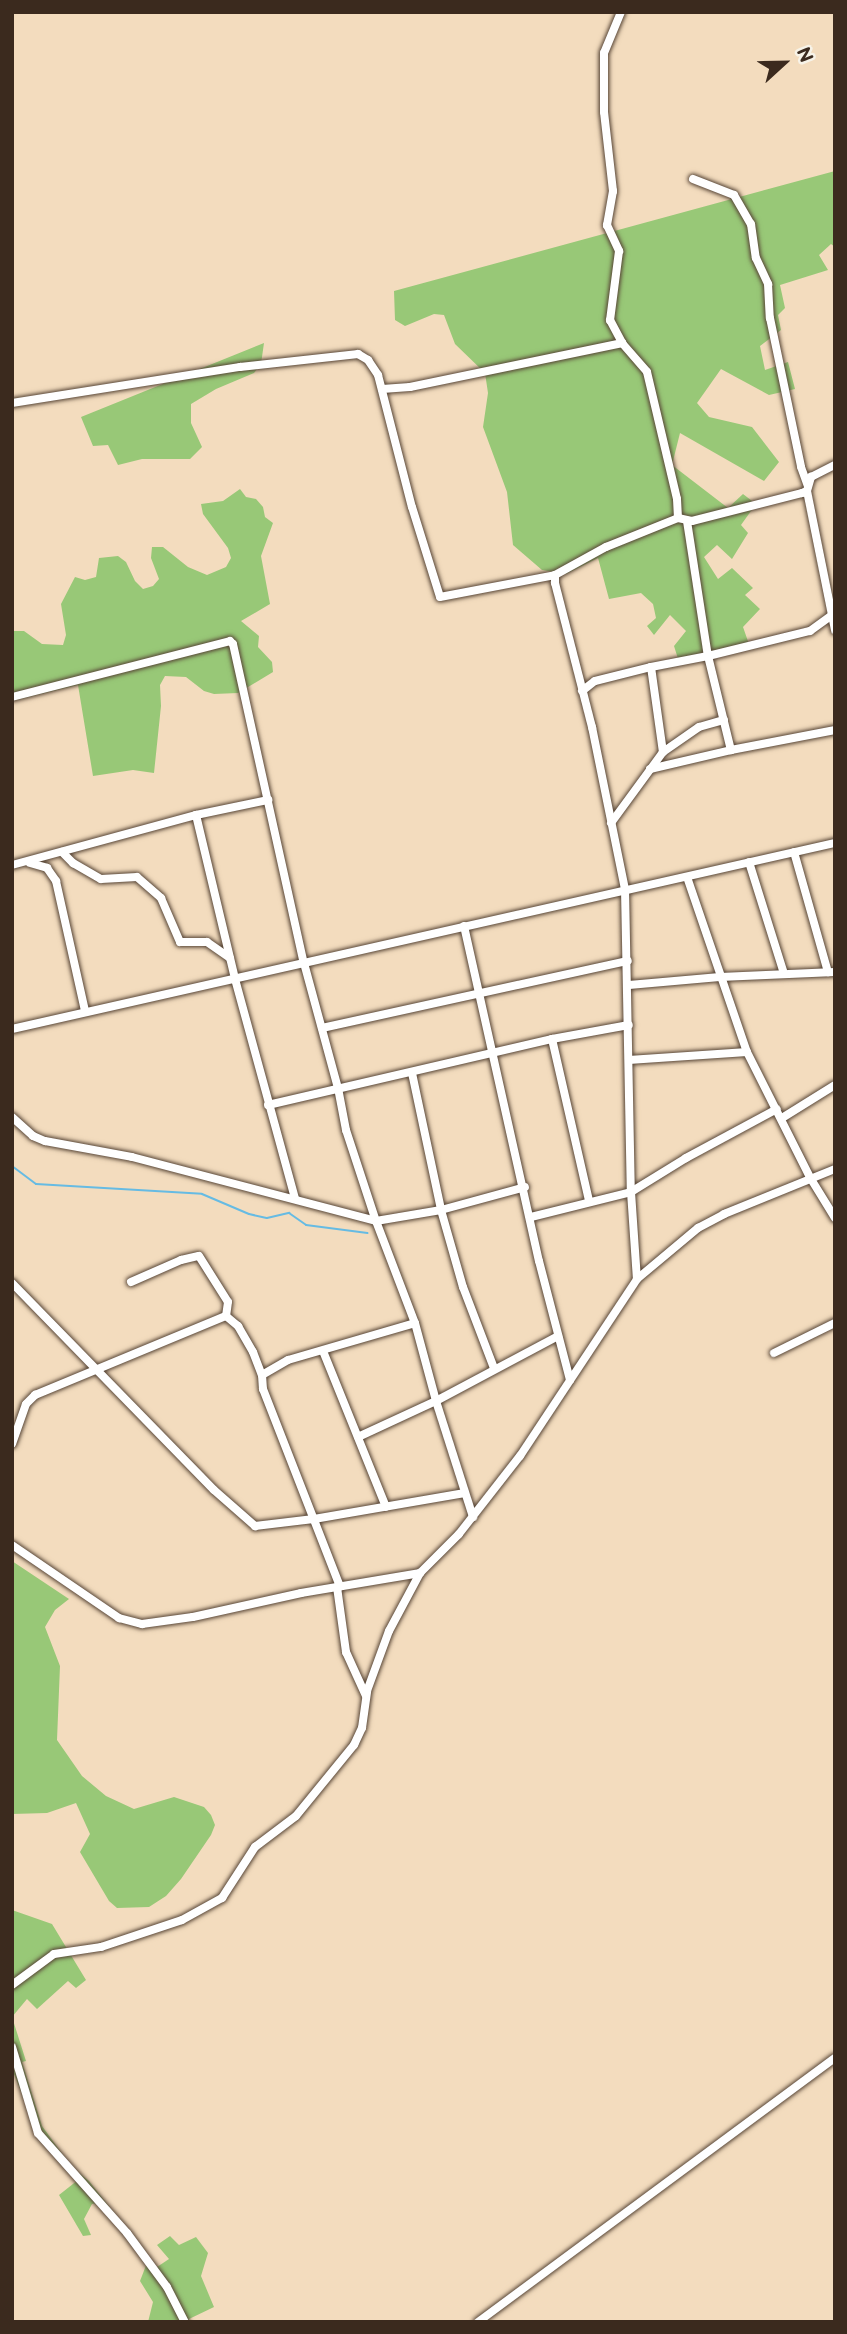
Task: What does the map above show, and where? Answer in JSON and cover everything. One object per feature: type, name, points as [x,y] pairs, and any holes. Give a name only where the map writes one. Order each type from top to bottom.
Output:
[{"type":"street","points":[[621,12],[604,53],[604,112],[613,191],[607,225],[619,251],[610,320],[622,343],[647,372],[688,544],[708,656],[731,750]]},
{"type":"street","points":[[693,179],[734,195],[751,224],[757,258],[768,284],[770,318],[808,489],[835,630]]},
{"type":"street","points":[[382,389],[410,387],[622,343]]},
{"type":"street","points":[[12,403],[202,373],[358,354],[368,360],[382,389],[412,507],[440,597],[555,575],[606,547],[682,519],[808,489]]},
{"type":"street","points":[[808,489],[811,477],[835,465]]},
{"type":"street","points":[[555,575],[625,889],[631,1192],[637,1279]]},
{"type":"street","points":[[582,691],[594,681],[810,631],[831,617]]},
{"type":"street","points":[[12,697],[230,641],[234,647],[304,963],[354,1156],[415,1323],[436,1401],[473,1517]]},
{"type":"street","points":[[651,667],[663,752]]},
{"type":"street","points":[[611,823],[663,752],[698,727],[724,720]]},
{"type":"street","points":[[650,769],[835,730]]},
{"type":"street","points":[[16,864],[196,816],[268,800]]},
{"type":"street","points":[[196,816],[235,979],[295,1198]]},
{"type":"street","points":[[12,1029],[835,842]]},
{"type":"street","points":[[62,852],[73,863],[101,879],[137,877],[161,898],[180,942],[207,942],[230,958]]},
{"type":"street","points":[[629,985],[720,977],[831,972],[794,852]]},
{"type":"street","points":[[749,862],[784,974]]},
{"type":"street","points":[[16,864],[34,863],[47,868],[56,881],[85,1011]]},
{"type":"street","points":[[687,877],[747,1052],[811,1179],[835,1217]]},
{"type":"street","points":[[464,926],[482,993],[492,1053],[570,1381]]},
{"type":"street","points":[[322,1028],[628,961]]},
{"type":"street","points":[[268,1105],[552,1039],[629,1024]]},
{"type":"street","points":[[552,1039],[589,1202]]},
{"type":"street","points":[[629,1060],[747,1052]]},
{"type":"street","points":[[412,1073],[441,1210],[463,1287],[494,1368]]},
{"type":"street","points":[[782,1118],[835,1085]]},
{"type":"street","points":[[531,1217],[631,1192],[686,1158],[777,1109]]},
{"type":"street","points":[[12,1118],[33,1136],[45,1141],[132,1157],[376,1221],[441,1210],[525,1187]]},
{"type":"street","points":[[12,1985],[54,1954],[101,1947],[182,1920],[222,1898],[255,1847],[296,1816],[354,1745],[362,1728],[366,1696],[389,1631],[420,1573],[435,1561],[473,1517],[520,1456],[637,1279],[698,1228],[724,1214],[835,1168]]},
{"type":"street","points":[[131,1282],[181,1260],[199,1256],[228,1302],[226,1316]]},
{"type":"street","points":[[12,1283],[248,1522],[264,1527],[465,1493]]},
{"type":"street","points":[[12,1444],[29,1399],[226,1316]]},
{"type":"street","points":[[226,1316],[244,1334],[262,1375],[263,1389],[339,1587],[346,1652],[366,1696]]},
{"type":"street","points":[[262,1375],[288,1360],[415,1323]]},
{"type":"street","points":[[774,1353],[835,1323]]},
{"type":"street","points":[[358,1437],[436,1401],[558,1336]]},
{"type":"street","points":[[323,1351],[386,1507]]},
{"type":"street","points":[[12,1545],[102,1607],[130,1622],[158,1623],[420,1573]]},
{"type":"street","points":[[12,2047],[38,2133],[127,2233],[167,2287],[185,2322]]},
{"type":"street","points":[[478,2322],[835,2058]]},
{"type":"green space","points":[[835,171],[835,247],[831,244],[819,255],[828,270],[780,285],[785,308],[778,315],[781,330],[760,346],[765,370],[788,362],[795,389],[769,395],[721,369],[697,403],[709,417],[752,427],[779,462],[764,481],[680,433],[672,465],[728,508],[743,494],[756,504],[741,525],[748,533],[732,559],[717,545],[704,557],[718,579],[732,568],[753,588],[745,595],[760,609],[743,627],[750,647],[680,665],[674,646],[686,631],[670,615],[654,635],[647,626],[656,618],[653,604],[641,593],[609,599],[598,558],[566,574],[542,570],[513,545],[507,492],[483,427],[488,393],[485,373],[455,344],[444,315],[434,314],[405,326],[395,320],[394,291]]},
{"type":"green space","points":[[264,343],[261,364],[254,373],[216,389],[191,404],[191,423],[202,447],[190,459],[142,459],[118,465],[108,445],[93,446],[81,417]]},
{"type":"green space","points":[[240,489],[246,497],[256,499],[263,507],[265,517],[273,523],[261,556],[270,604],[241,621],[259,636],[258,647],[272,662],[273,672],[238,693],[214,694],[204,691],[186,677],[165,676],[160,685],[161,706],[154,773],[133,770],[93,776],[78,685],[12,701],[12,631],[24,631],[42,644],[63,645],[66,635],[61,604],[75,577],[85,580],[96,577],[99,558],[118,556],[126,562],[135,581],[143,589],[153,586],[159,579],[151,558],[152,547],[163,547],[188,567],[207,575],[226,567],[231,558],[228,548],[203,514],[201,504],[223,501]]},
{"type":"green space","points":[[12,1561],[69,1599],[55,1610],[45,1627],[60,1666],[57,1740],[82,1776],[106,1796],[134,1809],[174,1797],[204,1807],[215,1825],[181,1879],[166,1896],[149,1907],[117,1908],[109,1901],[80,1852],[90,1834],[76,1803],[47,1813],[12,1814]]},
{"type":"green space","points":[[12,1910],[52,1924],[86,1980],[76,1988],[68,1981],[37,2009],[27,1999],[12,2017]]},
{"type":"green space","points":[[12,2017],[26,2061],[22,2062],[42,2126],[71,2166],[89,2181],[157,2267],[169,2259],[157,2245],[170,2236],[179,2245],[196,2237],[208,2253],[201,2276],[214,2307],[189,2319],[189,2322],[148,2322],[153,2302],[140,2281],[147,2263],[98,2203],[92,2204],[84,2219],[91,2235],[83,2236],[59,2195],[78,2180],[38,2134],[12,2069]]},
{"type":"waterway","points":[[12,1166],[36,1184],[202,1194],[249,1214],[267,1218],[289,1213],[306,1225],[367,1233]]}]
